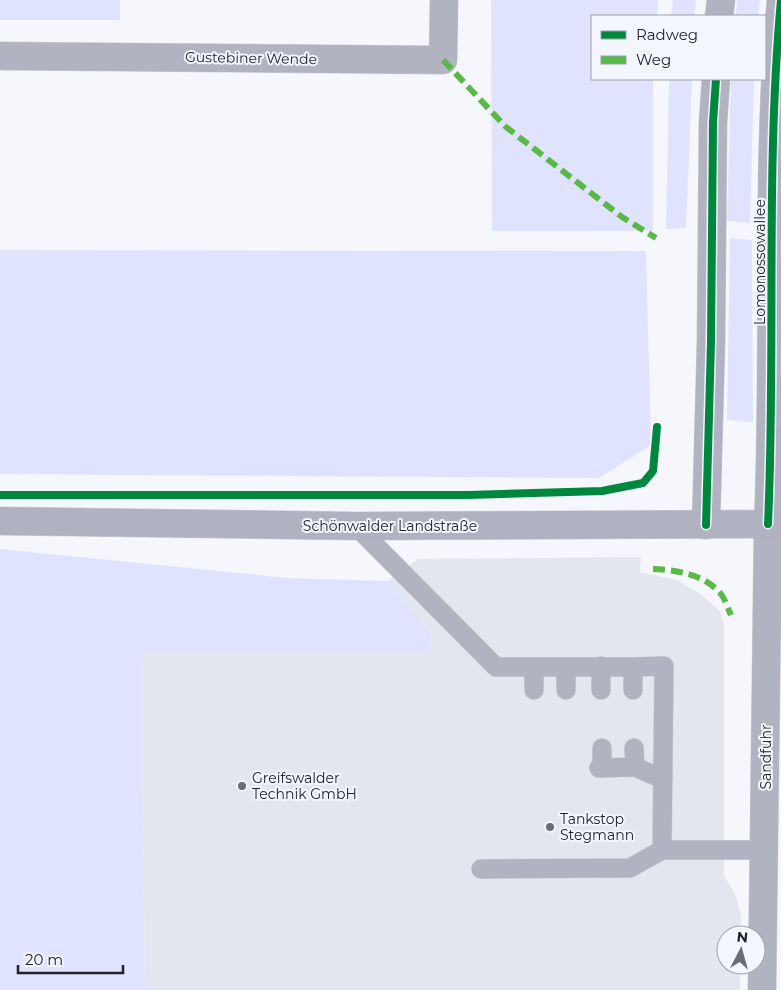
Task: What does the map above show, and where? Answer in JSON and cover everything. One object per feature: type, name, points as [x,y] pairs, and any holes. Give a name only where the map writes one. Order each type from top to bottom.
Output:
[{"type":"main road","name":"Schönwalder Landstraße","points":[[0,520],[356,526],[775,524]]},
{"type":"street","name":"Gustebiner Wende","points":[[0,56],[443,60],[444,0]]},
{"type":"street","points":[[720,0],[720,15]]},
{"type":"street","name":"Lomonossowallee","points":[[775,524],[772,434],[772,128],[781,0]]},
{"type":"street","points":[[706,525],[711,342],[713,122],[716,80]]},
{"type":"street","name":"Sandfuhr","points":[[762,990],[773,885],[766,850],[775,524]]},
{"type":"lane","points":[[356,526],[496,667],[664,666],[662,850]]},
{"type":"lane","points":[[601,666],[601,690]]},
{"type":"lane","points":[[534,667],[534,690]]},
{"type":"lane","points":[[566,667],[566,690]]},
{"type":"lane","points":[[633,667],[633,690]]},
{"type":"lane","points":[[602,748],[600,768],[635,767],[663,779]]},
{"type":"lane","points":[[634,748],[635,767]]},
{"type":"lane","points":[[481,869],[630,868],[662,850],[766,850]]},
{"type":"shaded area","points":[[0,0],[120,0],[120,20],[0,20]]},
{"type":"shaded area","points":[[491,0],[658,0],[657,15],[591,15],[591,80],[653,80],[653,231],[492,231]]},
{"type":"shaded area","points":[[673,0],[696,0],[694,15],[671,15]]},
{"type":"shaded area","points":[[737,0],[760,0],[758,15],[736,15]]},
{"type":"shaded area","points":[[669,80],[692,80],[686,228],[666,229]]},
{"type":"shaded area","points":[[731,80],[754,80],[750,223],[727,221]]},
{"type":"shaded area","points":[[730,238],[752,240],[753,422],[727,420]]},
{"type":"shaded area","points":[[0,250],[646,251],[651,445],[599,478],[0,474]]},
{"type":"shaded area","points":[[0,549],[287,578],[387,581],[431,632],[430,651],[141,651],[145,990],[0,990]]},
{"type":"shaded area","points":[[641,557],[640,572],[677,580],[699,593],[720,611],[724,624],[724,876],[736,896],[741,915],[740,925],[716,925],[716,975],[740,975],[740,990],[145,990],[141,651],[430,651],[431,632],[387,581],[418,559]]},
{"type":"marked path","points":[[443,60],[506,127],[622,217],[656,238]]},
{"type":"marked path","points":[[653,569],[690,574],[707,582],[721,594],[731,615]]},
{"type":"cycle path","points":[[768,524],[773,131],[781,0]]},
{"type":"cycle path","points":[[706,525],[711,342],[713,122],[716,80]]},
{"type":"cycle path","points":[[0,495],[468,495],[602,491],[643,483],[653,471],[657,427]]},
{"type":"place","name":"Greifswalder Technik GmbH","points":[[242,786]]},
{"type":"place","name":"Tankstop Stegmann","points":[[550,827]]}]
